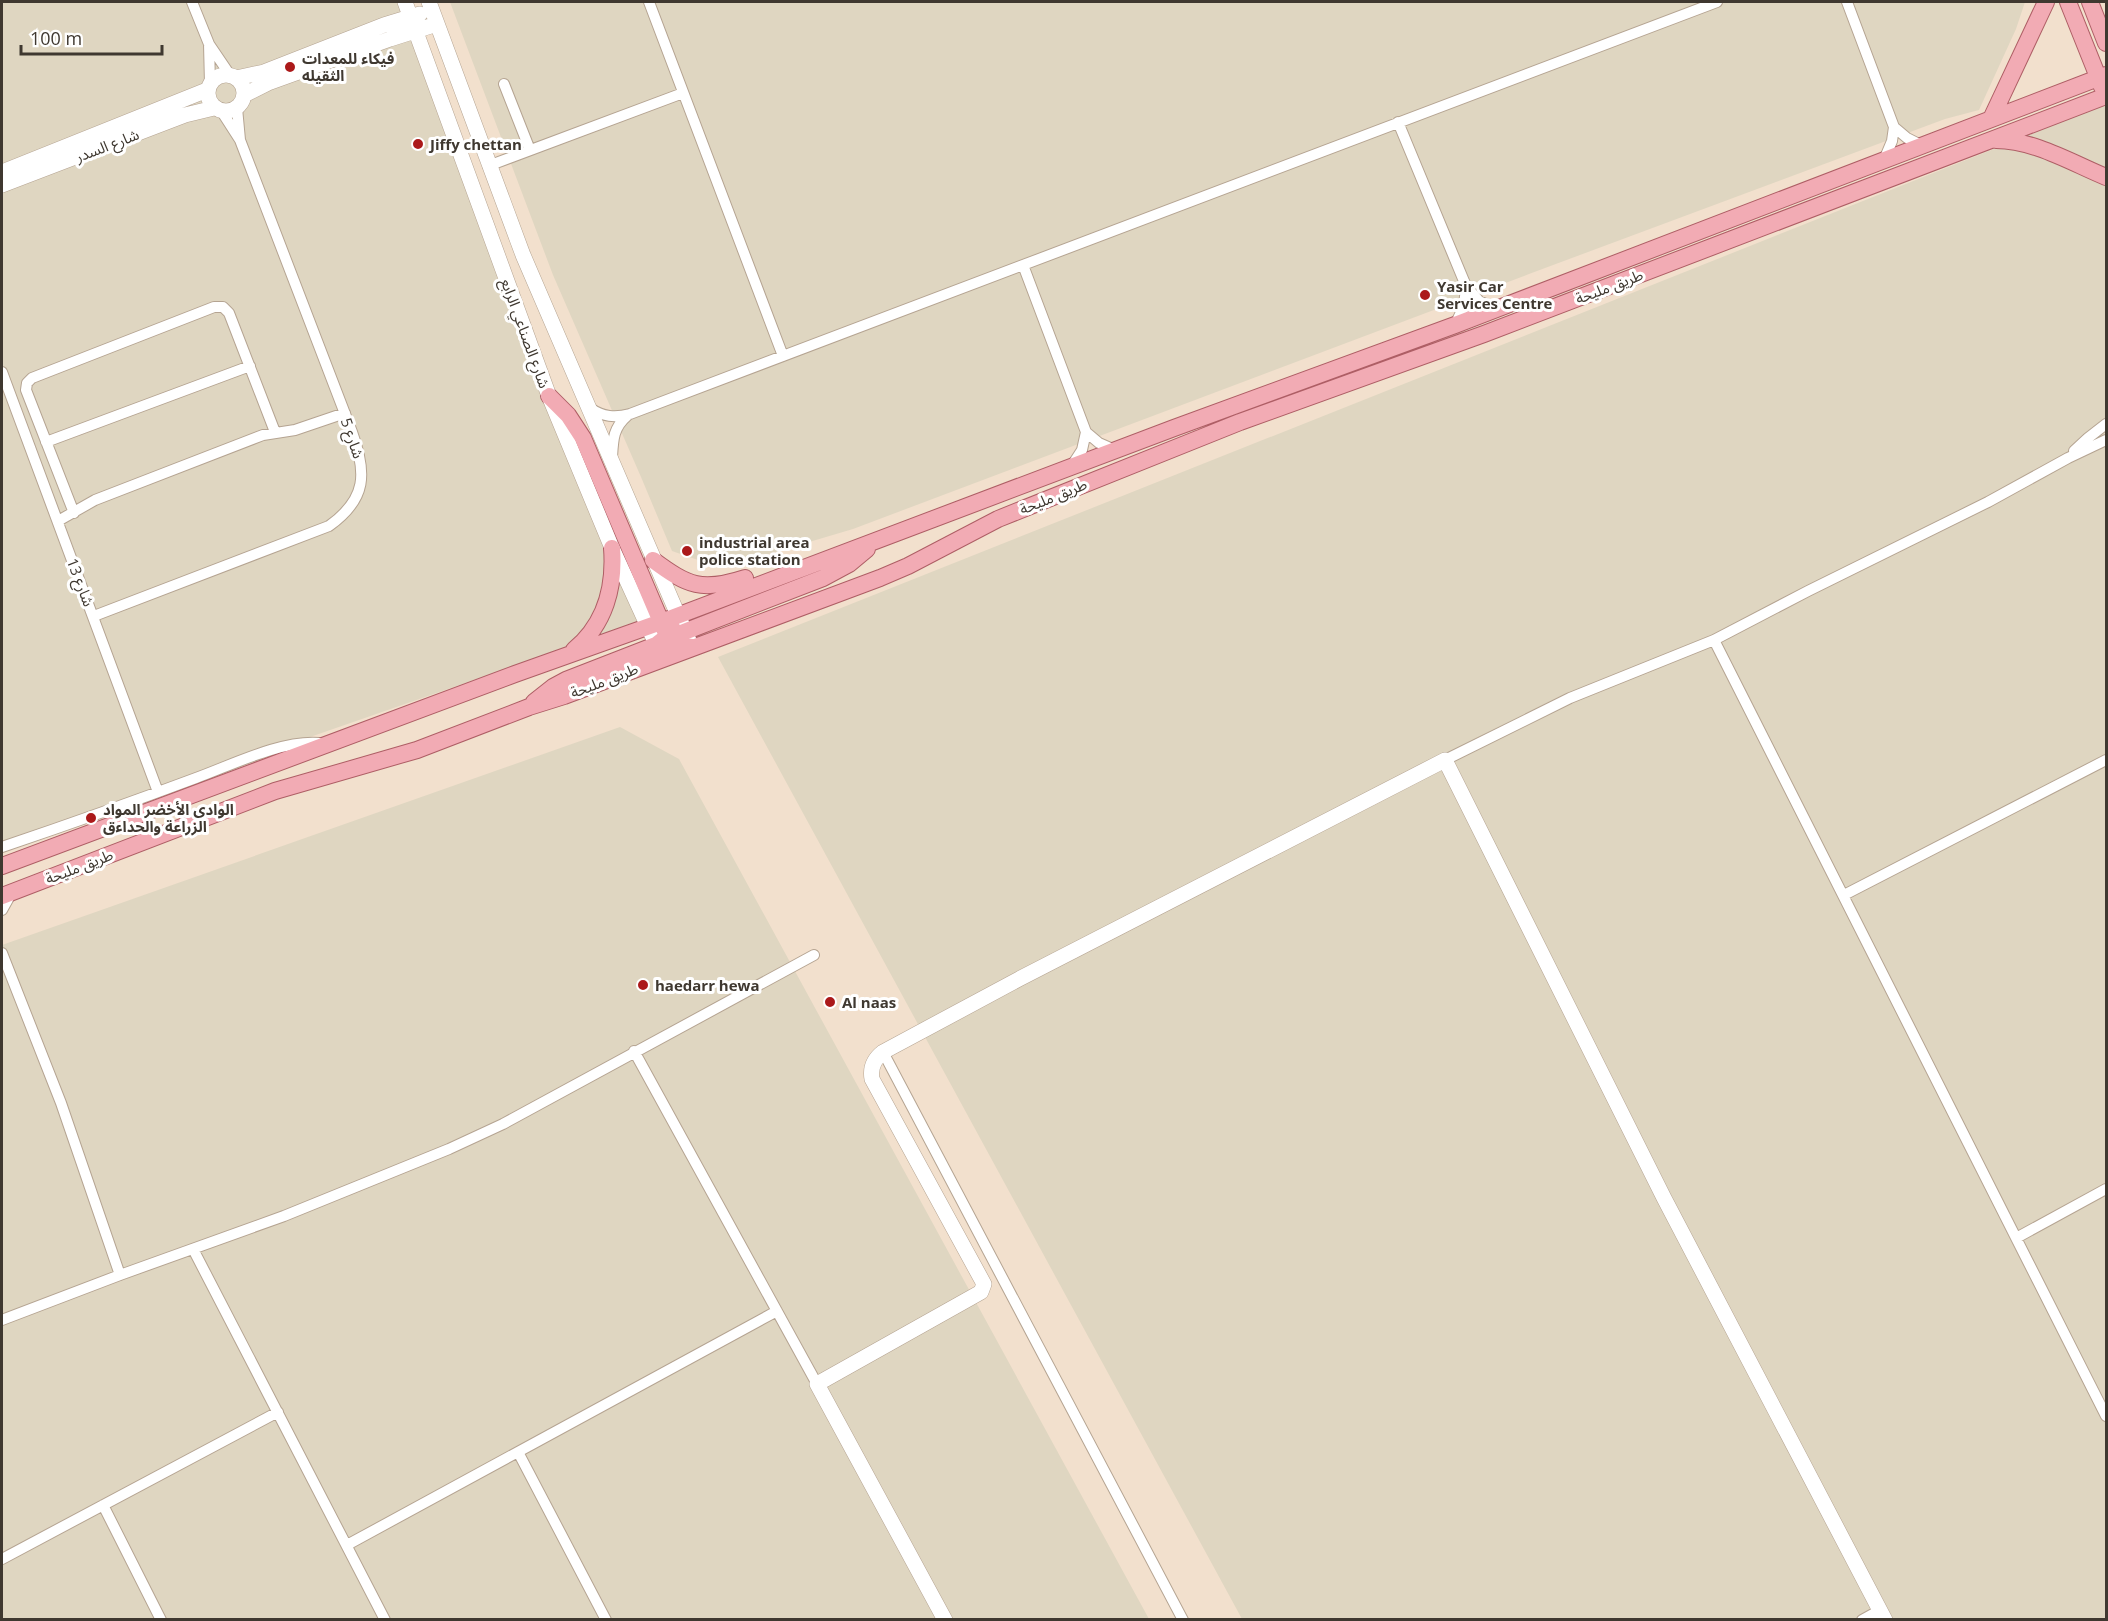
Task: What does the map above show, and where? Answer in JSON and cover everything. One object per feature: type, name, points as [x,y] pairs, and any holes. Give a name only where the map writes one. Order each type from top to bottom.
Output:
[{"type":"main road","points":[[384,26],[392,16],[397,2]]},
{"type":"main road","name":"شارع الصناعي الرابع","points":[[405,2],[549,396],[612,548],[669,640]]},
{"type":"main road","points":[[1991,119],[2046,2]]},
{"type":"main road","points":[[2068,2],[2102,76],[2106,97]]},
{"type":"main road","points":[[2090,2],[2106,43]]},
{"type":"main road","points":[[413,24],[384,26],[264,72],[222,75],[215,78],[208,87],[207,97],[218,110],[233,111],[241,101],[268,83],[413,24],[432,12]]},
{"type":"main road","name":"شارع الصناعي الرابع","points":[[432,12],[523,255],[677,615]]},
{"type":"main road","points":[[233,76],[243,85],[241,101]]},
{"type":"main road","name":"طريق مليحة","points":[[7,894],[275,791],[417,750],[564,696],[669,640],[677,615],[1071,466],[1455,325],[2102,76]]},
{"type":"main road","name":"شارع السدر","points":[[2,172],[208,87]]},
{"type":"main road","name":"طريق مليحة","points":[[2,866],[568,655],[669,640],[880,578],[998,519],[1240,422],[1484,334],[2106,97]]},
{"type":"main road","name":"شارع السدر","points":[[2,185],[185,115],[218,110]]},
{"type":"main road","points":[[1986,141],[2022,143],[2106,177]]},
{"type":"main road","points":[[1777,222],[1783,214],[1784,198]]},
{"type":"main road","points":[[549,396],[568,415],[583,438],[669,640],[823,578],[849,564],[879,539]]},
{"type":"main road","points":[[568,655],[593,630],[607,604],[613,576],[612,548]]},
{"type":"main road","points":[[652,560],[677,577],[701,586],[720,586],[766,572],[784,574]]},
{"type":"main road","points":[[945,1620],[816,1384],[981,1292],[984,1288],[984,1284],[872,1079],[873,1063],[883,1052],[1019,979],[1445,760],[1664,1198],[1882,1615]]},
{"type":"street","points":[[192,2],[209,44],[233,76]]},
{"type":"street","points":[[649,2],[783,356]]},
{"type":"street","points":[[590,408],[605,416],[630,414],[1718,2]]},
{"type":"street","points":[[1846,2],[1894,127],[1906,138],[1923,146]]},
{"type":"street","points":[[208,87],[209,44]]},
{"type":"street","points":[[504,84],[530,150]]},
{"type":"street","points":[[488,166],[683,93]]},
{"type":"street","name":"شارع 5","points":[[240,140],[241,101]]},
{"type":"street","name":"شارع 5","points":[[94,616],[318,531],[339,519],[347,511],[358,490],[363,467],[345,413],[240,140],[218,110]]},
{"type":"street","points":[[1398,122],[1466,286],[1479,301],[1496,309]]},
{"type":"street","points":[[1883,161],[1890,148],[1894,127]]},
{"type":"street","points":[[1023,265],[1086,432],[1099,443],[1115,450]]},
{"type":"street","points":[[1455,325],[1464,306],[1466,286]]},
{"type":"street","points":[[74,513],[26,390],[29,380],[214,307],[223,307],[229,313],[275,432]]},
{"type":"street","points":[[46,442],[250,366]]},
{"type":"street","name":"شارع 13","points":[[2,372],[158,792]]},
{"type":"street","points":[[58,521],[102,497],[262,435],[303,428],[345,413]]},
{"type":"street","points":[[612,460],[614,434],[619,423],[630,414]]},
{"type":"street","points":[[2068,458],[2106,424]]},
{"type":"street","points":[[1071,466],[1082,450],[1086,432]]},
{"type":"street","points":[[1445,760],[1570,698],[1714,640],[2106,440]]},
{"type":"street","points":[[1714,640],[2018,1237],[2106,1416]]},
{"type":"street","points":[[2,847],[92,817],[284,747],[305,743],[328,744]]},
{"type":"street","points":[[1844,895],[2106,760]]},
{"type":"street","points":[[2,910],[7,894]]},
{"type":"street","points":[[2,953],[61,1103],[120,1275]]},
{"type":"street","points":[[2,1320],[284,1216],[449,1149],[503,1124],[814,955]]},
{"type":"street","points":[[634,1052],[816,1384]]},
{"type":"street","points":[[883,1052],[1183,1620]]},
{"type":"street","points":[[2018,1237],[2106,1189]]},
{"type":"street","points":[[193,1249],[385,1620]]},
{"type":"street","points":[[347,1545],[777,1311]]},
{"type":"street","points":[[2,1559],[278,1412]]},
{"type":"street","points":[[518,1452],[606,1620]]},
{"type":"street","points":[[103,1505],[161,1620]]},
{"type":"street","points":[[1862,1620],[1882,1615]]},
{"type":"shaded area","points":[[2,2],[404,2],[641,622],[2,844]]},
{"type":"shaded area","points":[[450,2],[2025,2],[2016,29],[1979,110],[1945,119],[853,529],[721,568],[672,551],[553,275]]},
{"type":"shaded area","points":[[2104,105],[2106,109],[2106,1619],[1242,1619],[718,657]]},
{"type":"shaded area","points":[[620,727],[679,759],[1149,1619],[2,1619],[2,945]]},
{"type":"place","name":"فيكاء للمعدات الثقيله","points":[[290,67]]},
{"type":"place","name":"Jiffy chettan","points":[[418,144]]},
{"type":"place","name":"Yasir Car Services Centre","points":[[1425,295]]},
{"type":"place","name":"industrial area police station","points":[[687,551]]},
{"type":"place","name":"الوادى الأخضر المواد الزراعة والحداءق","points":[[91,818]]},
{"type":"place","name":"haedarr hewa","points":[[643,985]]},
{"type":"place","name":"Al naas","points":[[830,1002]]}]
